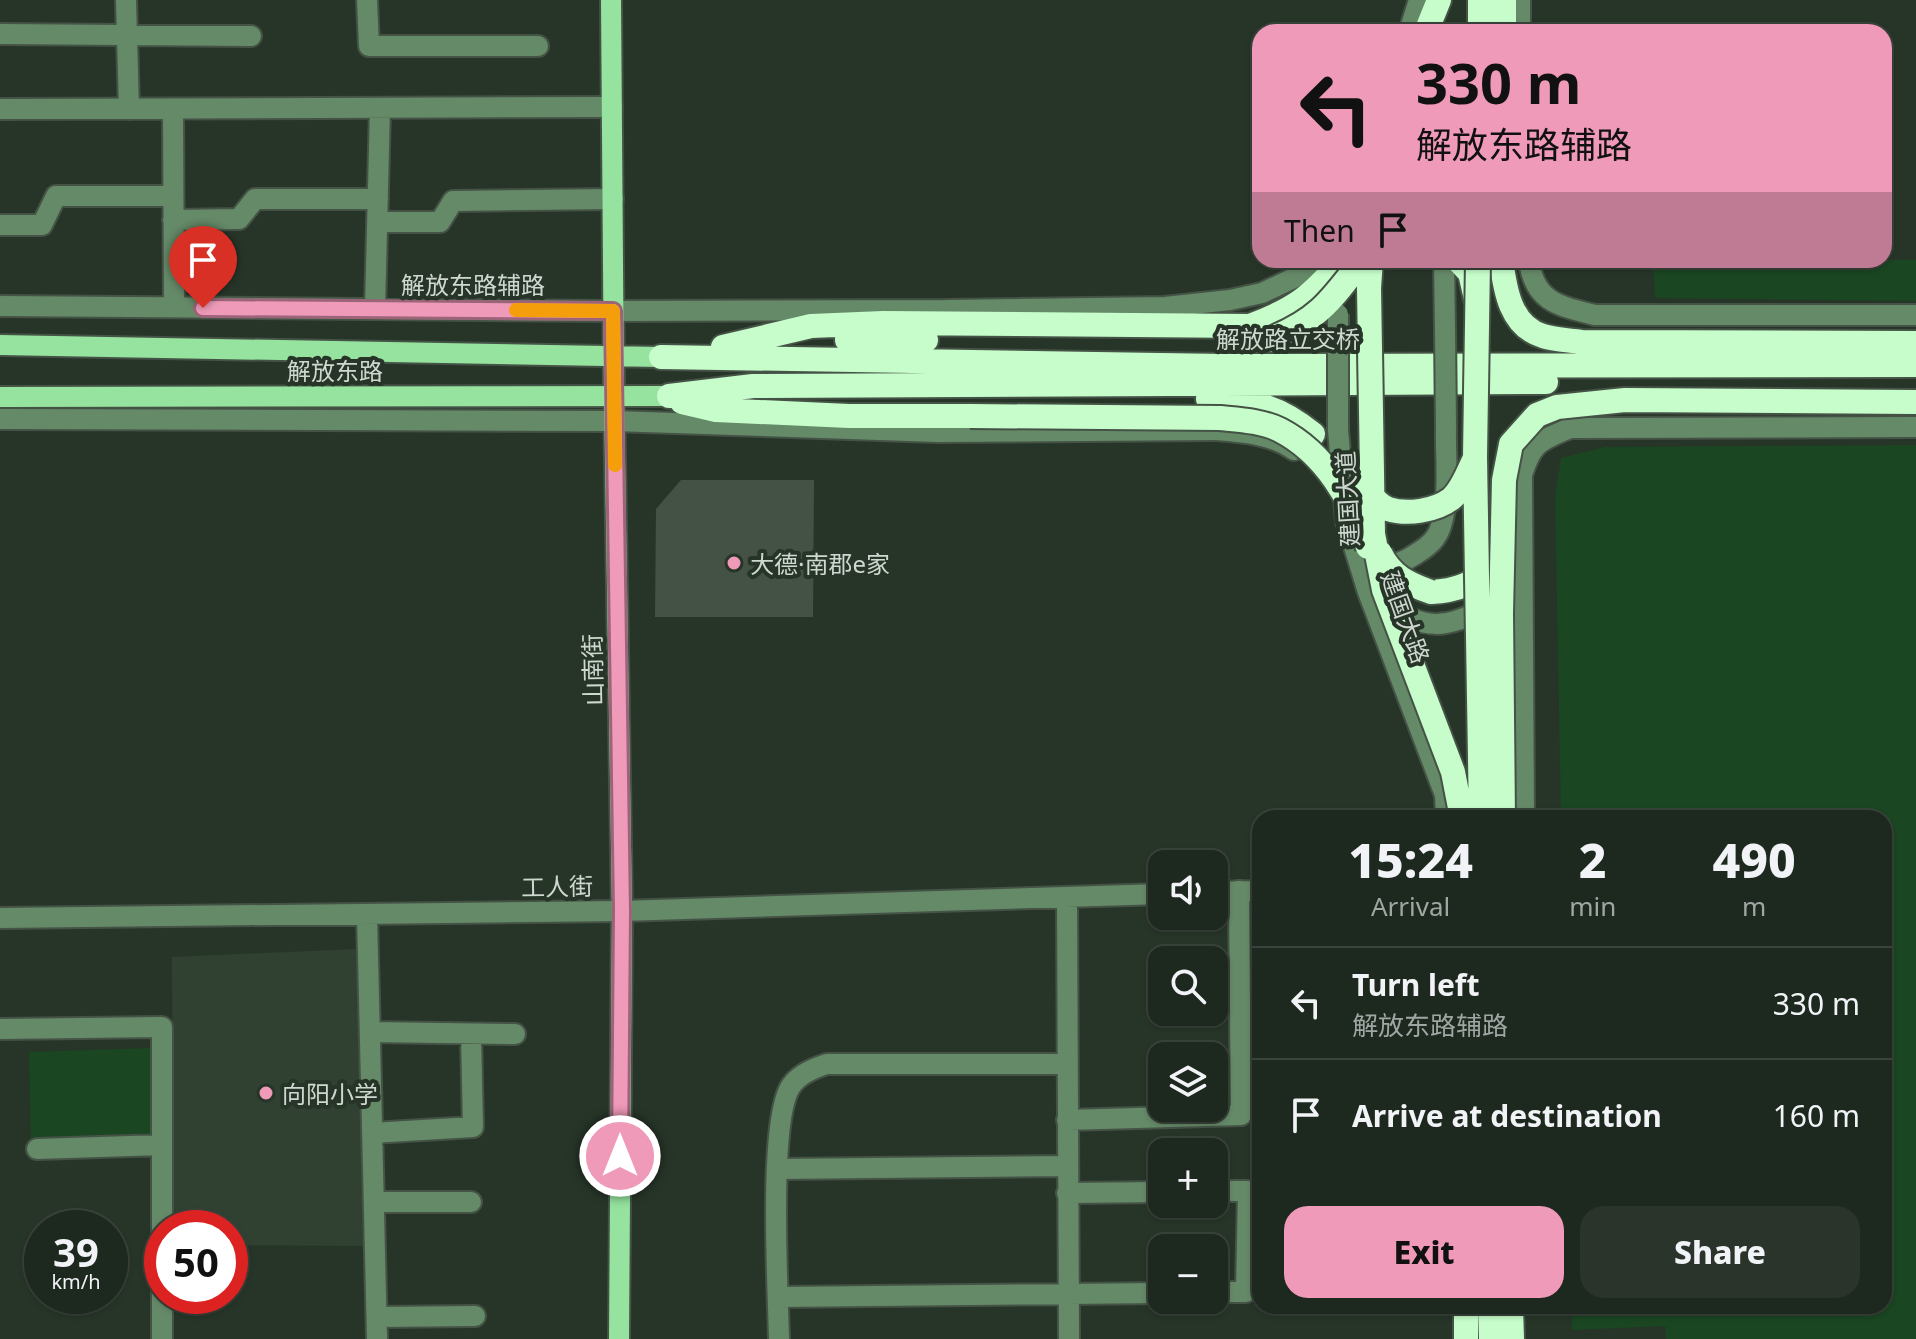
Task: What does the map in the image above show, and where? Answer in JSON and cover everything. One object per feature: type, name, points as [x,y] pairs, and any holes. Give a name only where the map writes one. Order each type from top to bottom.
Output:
[{"type":"highway","points":[[1429,24],[1439,0]]},
{"type":"highway","points":[[1480,0],[1480,24]]},
{"type":"highway","points":[[1504,0],[1504,24]]},
{"type":"highway","points":[[661,357],[744,343],[811,326],[955,317],[1250,326],[1286,312],[1315,290],[1336,268]]},
{"type":"highway","points":[[744,343],[811,340],[1268,340],[1298,328],[1318,314],[1355,268]]},
{"type":"highway","name":"建国大道","points":[[1370,268],[1363,540],[1376,591],[1453,772],[1460,810]]},
{"type":"highway","points":[[1465,268],[1470,273],[1478,305]]},
{"type":"highway","points":[[1478,268],[1475,457],[1481,810]]},
{"type":"highway","points":[[1502,268],[1505,292],[1516,316],[1540,336],[1582,342],[1916,343]]},
{"type":"highway","name":"解放路立交桥","points":[[661,357],[1224,366],[1916,365]]},
{"type":"highway","name":"解放路立交桥","points":[[669,396],[753,386],[1916,380]]},
{"type":"highway","points":[[702,394],[807,401],[1224,399],[1255,402],[1300,423],[1379,503],[1388,509],[1403,511],[1436,506],[1453,498],[1475,457]]},
{"type":"highway","points":[[669,396],[687,404],[716,410],[860,416],[1220,418],[1250,421],[1279,430],[1325,466],[1347,496],[1376,591]]},
{"type":"highway","points":[[1503,810],[1501,613],[1504,480],[1511,444],[1537,415],[1557,407],[1625,400],[1916,402]]},
{"type":"highway","points":[[1363,540],[1388,570],[1410,585],[1431,592],[1450,591],[1464,586],[1488,571],[1502,548]]},
{"type":"highway","points":[[1466,1314],[1466,1339]]},
{"type":"highway","points":[[1490,1314],[1491,1339]]},
{"type":"highway","points":[[1511,1314],[1512,1339]]},
{"type":"main road","name":"山南街","points":[[611,0],[622,911],[619,1339]]},
{"type":"main road","name":"解放东路","points":[[0,345],[661,357]]},
{"type":"main road","name":"解放东路","points":[[0,397],[669,396]]},
{"type":"street","points":[[126,0],[129,109]]},
{"type":"street","points":[[367,0],[369,46],[538,46]]},
{"type":"street","points":[[1412,24],[1419,0]]},
{"type":"street","points":[[1520,0],[1520,24]]},
{"type":"street","points":[[0,34],[251,36]]},
{"type":"street","points":[[0,109],[612,107]]},
{"type":"street","points":[[375,309],[380,108]]},
{"type":"street","points":[[173,109],[174,307]]},
{"type":"street","points":[[0,225],[42,225],[56,196],[173,196]]},
{"type":"street","points":[[173,220],[239,219],[255,199],[378,199]]},
{"type":"street","points":[[377,222],[440,222],[453,201],[613,199]]},
{"type":"street","name":"解放东路辅路","points":[[0,306],[955,317],[1165,307],[1230,300],[1262,293],[1308,268]]},
{"type":"street","points":[[1343,268],[1338,314],[1338,430],[1345,507]]},
{"type":"street","points":[[0,419],[614,421],[938,432],[1215,430],[1255,435],[1287,446],[1307,459],[1325,477],[1345,507],[1363,540],[1364,555],[1384,565],[1404,561],[1436,538],[1444,516],[1444,268]]},
{"type":"street","points":[[1530,268],[1531,276],[1543,296],[1562,307],[1595,315],[1916,315]]},
{"type":"street","points":[[860,416],[938,432]]},
{"type":"street","points":[[1524,810],[1522,475],[1529,451],[1544,439],[1570,428],[1916,427]]},
{"type":"street","points":[[1376,591],[1407,619],[1441,625],[1461,622],[1489,606],[1523,564]]},
{"type":"street","name":"建国大路","points":[[1376,591],[1445,795],[1446,810]]},
{"type":"street","points":[[1067,1120],[1241,1115],[1250,891],[1228,892]]},
{"type":"street","name":"工人街","points":[[0,918],[622,911],[1148,894]]},
{"type":"street","points":[[1067,897],[1069,1339]]},
{"type":"street","points":[[367,914],[377,1339]]},
{"type":"street","points":[[0,1029],[162,1027],[162,1339]]},
{"type":"street","points":[[370,1032],[515,1034]]},
{"type":"street","points":[[372,1133],[473,1127],[471,1034]]},
{"type":"street","points":[[779,1339],[780,1128],[786,1095],[792,1083],[814,1068],[827,1064],[1067,1064]]},
{"type":"street","points":[[37,1149],[161,1145]]},
{"type":"street","points":[[778,1169],[1067,1166]]},
{"type":"street","points":[[1228,1191],[1248,1191],[1246,1292],[1228,1292]]},
{"type":"street","points":[[1067,1193],[1148,1192]]},
{"type":"street","points":[[374,1202],[471,1202]]},
{"type":"street","points":[[778,1297],[1148,1293]]},
{"type":"street","points":[[377,1317],[475,1316]]},
{"type":"shaded area","name":"向阳小学","points":[[357,949],[363,1246],[248,1245],[248,1210],[173,1210],[172,957]]},
{"type":"green space","points":[[1892,260],[1916,260],[1916,301],[1655,298],[1653,268],[1892,268]]},
{"type":"green space","points":[[1916,445],[1916,1339],[1666,1339],[1665,1326],[1572,1330],[1572,1314],[1892,1314],[1892,810],[1561,810],[1555,496],[1561,458],[1605,447]]},
{"type":"green space","points":[[151,1048],[153,1138],[31,1141],[29,1052]]},
{"type":"building","name":"大德·南郡e家","points":[[681,480],[814,480],[813,617],[655,617],[656,509]]},
{"type":"slow traffic","points":[[516,310],[613,311],[615,465]]},
{"type":"place","name":"大德·南郡e家","points":[[734,563]]},
{"type":"place","name":"向阳小学","points":[[266,1093]]},
{"type":"route","points":[[203,308],[613,311],[622,911],[620,1156]]}]
